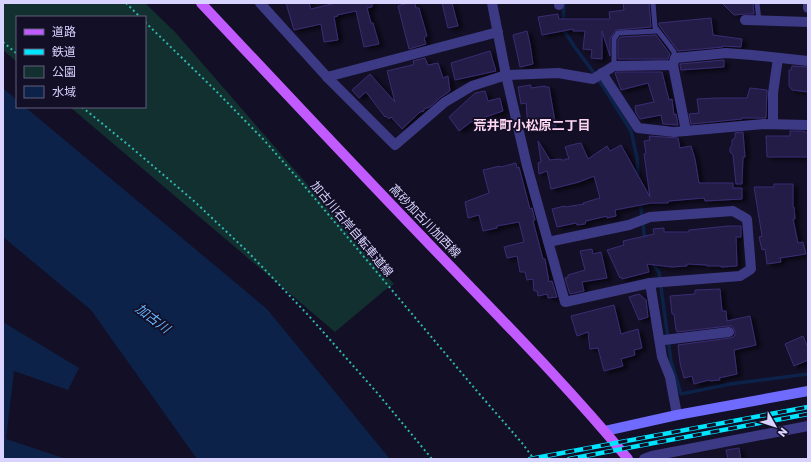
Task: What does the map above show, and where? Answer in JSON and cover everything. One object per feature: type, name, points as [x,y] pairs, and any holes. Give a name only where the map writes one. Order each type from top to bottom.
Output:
[{"type":"main road","name":"高砂加古川加西線","points":[[200,3],[498,316],[605,431],[628,459]]},
{"type":"street","points":[[260,3],[327,77],[395,144],[446,102],[472,86],[506,75],[558,73],[593,78],[614,66],[674,61],[726,53],[808,61]]},
{"type":"street","points":[[492,3],[526,166],[565,302],[650,283],[740,276],[751,269],[747,219],[733,211],[650,217],[629,225],[548,242]]},
{"type":"street","points":[[808,3],[808,8]]},
{"type":"street","points":[[745,20],[808,22]]},
{"type":"street","points":[[327,77],[498,32]]},
{"type":"street","points":[[773,124],[773,93],[778,58]]},
{"type":"street","points":[[674,61],[686,131]]},
{"type":"street","points":[[602,73],[638,128],[674,132],[764,124],[808,125]]},
{"type":"street","points":[[650,283],[662,357],[670,377],[677,415]]},
{"type":"street","points":[[660,340],[729,332]]},
{"type":"street","points":[[605,431],[677,415],[808,392]]},
{"type":"street","points":[[644,459],[652,456],[808,426]]},
{"type":"lane","points":[[653,3],[655,27],[674,52],[674,61]]},
{"type":"lane","points":[[757,3],[759,21]]},
{"type":"lane","points":[[614,66],[614,39],[618,33],[657,31]]},
{"type":"path","points":[[126,3],[139,16]]},
{"type":"path","name":"加古川右岸自転車道線","points":[[146,23],[264,140],[534,459]]},
{"type":"path","points":[[3,42],[16,53]]},
{"type":"path","points":[[83,108],[195,202],[248,252],[309,316],[432,459]]},
{"type":"green space","points":[[3,3],[145,3],[175,32],[394,284],[335,332],[71,108],[146,108],[146,16],[16,16],[16,61],[3,50]]},
{"type":"water","name":"加古川","points":[[3,88],[16,99],[16,108],[26,108],[267,309],[390,459],[197,459],[91,310],[3,237]]},
{"type":"water","points":[[3,322],[79,368],[68,390],[14,371],[6,439],[66,459],[3,459]]},
{"type":"building","points":[[286,3],[309,3],[311,9],[336,3],[372,3],[372,7],[367,8],[379,44],[364,47],[356,11],[334,17],[338,40],[324,42],[321,24],[294,30]]},
{"type":"building","points":[[408,3],[415,3],[416,8],[419,8],[427,36],[424,38],[426,44],[409,49],[398,6]]},
{"type":"building","points":[[442,3],[452,3],[458,26],[448,28]]},
{"type":"building","points":[[623,3],[649,3],[651,27],[616,30],[610,39],[610,56],[602,31],[602,59],[591,58],[592,50],[583,49],[585,31],[573,31],[573,29],[542,35],[538,17],[558,14],[559,19],[610,19],[609,12],[624,10]]},
{"type":"building","points":[[722,3],[753,3],[754,14],[734,15]]},
{"type":"building","points":[[711,18],[713,35],[742,39],[741,47],[723,46],[678,51],[659,25],[659,23]]},
{"type":"building","points":[[527,31],[533,64],[520,67],[513,35]]},
{"type":"building","points":[[656,35],[670,54],[668,59],[618,59],[618,40],[620,37]]},
{"type":"building","points":[[490,51],[496,71],[455,80],[451,63]]},
{"type":"building","points":[[425,58],[428,65],[438,63],[443,78],[448,76],[450,91],[430,107],[420,112],[402,129],[391,117],[389,119],[386,116],[385,117],[366,92],[359,98],[352,90],[370,74],[395,102],[387,71],[412,65],[414,64],[413,61]]},
{"type":"building","points":[[724,60],[724,67],[681,70],[680,65],[680,64]]},
{"type":"building","points":[[792,66],[808,67],[808,92],[792,90],[789,86],[789,70],[791,70]]},
{"type":"building","points":[[662,72],[669,100],[672,99],[674,115],[676,114],[678,125],[663,124],[661,115],[640,119],[636,113],[635,106],[654,102],[648,83],[621,90],[615,73]]},
{"type":"building","points":[[531,85],[531,88],[545,86],[549,87],[556,127],[543,128],[543,126],[528,129],[526,103],[521,104],[518,87]]},
{"type":"building","points":[[750,88],[767,90],[766,118],[742,118],[691,124],[689,114],[699,113],[697,99],[747,98]]},
{"type":"building","points":[[485,91],[488,101],[500,98],[503,111],[471,122],[459,131],[449,117],[475,93]]},
{"type":"building","points":[[790,131],[803,131],[808,133],[808,157],[767,157],[766,136],[790,136]]},
{"type":"building","points":[[743,132],[745,157],[743,157],[742,184],[736,184],[733,155],[730,152],[730,148],[732,145],[732,140],[735,138],[735,133]]},
{"type":"building","points":[[649,136],[678,138],[680,148],[691,146],[699,183],[733,183],[733,188],[742,188],[742,199],[705,201],[704,198],[669,201],[668,203],[651,203],[615,210],[616,216],[607,218],[607,216],[586,221],[585,224],[577,225],[576,223],[557,227],[552,209],[584,204],[583,203],[600,198],[594,176],[579,182],[551,189],[547,171],[539,174],[538,163],[541,162],[538,141],[550,160],[569,159],[565,147],[575,144],[581,143],[588,159],[607,146],[610,151],[621,145],[650,197],[644,154],[646,153],[644,141],[650,140]]},
{"type":"building","points":[[516,163],[517,168],[519,167],[530,209],[532,208],[535,220],[533,221],[543,259],[545,259],[549,282],[552,281],[557,297],[548,298],[547,294],[538,296],[537,291],[534,291],[533,279],[527,280],[525,272],[520,272],[517,256],[507,258],[504,247],[524,242],[519,222],[497,226],[497,228],[483,231],[479,215],[468,218],[465,202],[489,193],[483,170]]},
{"type":"building","points":[[774,184],[793,184],[793,207],[795,219],[793,219],[798,243],[803,242],[806,254],[780,258],[781,262],[767,264],[765,249],[762,250],[759,237],[762,236],[754,187],[774,187]]},
{"type":"building","points":[[741,226],[741,237],[736,237],[737,266],[721,267],[687,264],[687,266],[672,267],[647,264],[649,272],[622,279],[621,277],[620,278],[607,250],[624,245],[623,241],[654,234],[653,229],[664,228],[664,232],[689,232],[689,230]]},
{"type":"building","points":[[592,249],[593,254],[601,252],[607,278],[582,282],[584,291],[570,294],[565,278],[568,277],[568,275],[585,270],[580,251]]},
{"type":"building","points":[[720,289],[722,311],[726,311],[727,321],[750,316],[756,345],[734,350],[737,374],[719,378],[720,380],[709,380],[694,384],[692,376],[684,378],[680,363],[678,345],[730,338],[735,335],[735,331],[732,326],[728,326],[677,332],[674,314],[672,314],[670,296],[695,294],[695,290]]},
{"type":"building","points":[[639,294],[646,300],[648,317],[639,320],[629,297]]},
{"type":"building","points":[[614,305],[621,334],[638,329],[642,348],[634,350],[635,355],[621,359],[623,366],[604,371],[598,348],[590,349],[588,332],[577,336],[571,316]]},
{"type":"building","points":[[803,336],[808,348],[808,360],[794,366],[785,344]]},
{"type":"building","points":[[739,448],[741,459],[728,459],[726,450]]},
{"type":"waterway","points":[[564,3],[563,21],[565,32],[594,73],[631,131],[637,158],[638,178]]},
{"type":"waterway","points":[[640,202],[645,240]]},
{"type":"waterway","points":[[651,262],[659,272],[671,361],[681,394],[730,384],[808,374]]},
{"type":"railway","points":[[530,459],[808,407]]},
{"type":"railway","points":[[569,459],[808,414]]},
{"type":"district","name":"荒井町小松原二丁目","points":[[532,125]]}]
